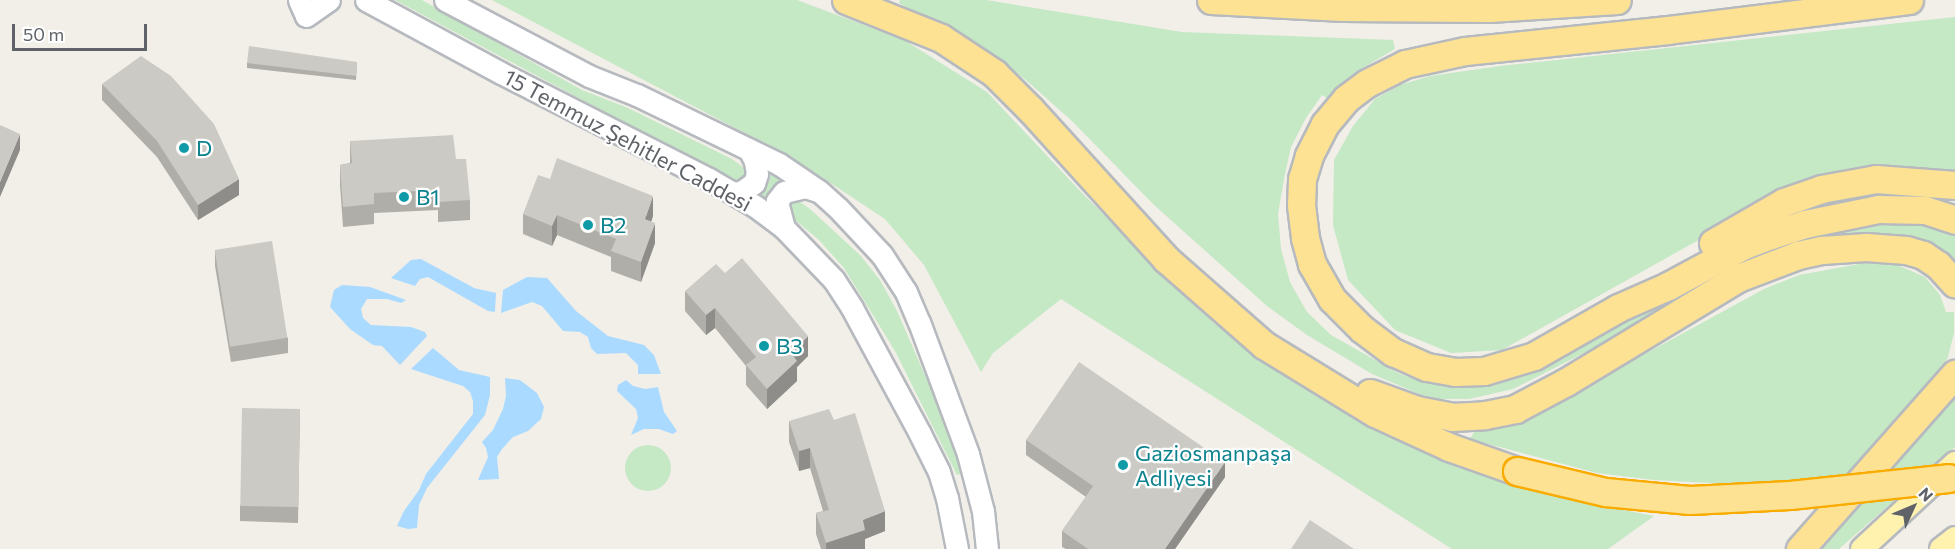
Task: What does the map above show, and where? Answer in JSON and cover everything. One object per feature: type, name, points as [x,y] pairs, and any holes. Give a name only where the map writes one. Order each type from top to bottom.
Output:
[{"type":"highway","points":[[846,0],[941,38],[994,74],[1031,110],[1142,235],[1225,313],[1264,345],[1297,368],[1376,413],[1449,447],[1517,471],[1605,492],[1690,500],[1790,495],[1953,474]]},
{"type":"highway","points":[[1211,0],[1343,7],[1478,8],[1617,0]]},
{"type":"highway","points":[[1910,0],[1434,56],[1405,64],[1367,83],[1346,99],[1326,124],[1309,156],[1302,179],[1301,205],[1305,238],[1312,264],[1332,299],[1362,329],[1393,352],[1437,369],[1455,372],[1484,371],[1534,356],[1618,308],[1668,286],[1742,246],[1805,224],[1862,212],[1902,208],[1925,210],[1955,220]]},
{"type":"highway","points":[[1618,308],[1632,295],[1697,253],[1801,195],[1876,179],[1955,185]]},
{"type":"highway","points":[[1225,313],[1370,393],[1431,414],[1473,416],[1502,413],[1529,404],[1738,278],[1798,255],[1846,247],[1906,250],[1923,255],[1938,265],[1955,284]]},
{"type":"highway","points":[[1800,549],[1955,374]]},
{"type":"main road","points":[[299,0],[306,16],[329,0]]},
{"type":"main road","name":"15 Temmuz Şehitler Caddesi","points":[[366,0],[733,194],[784,228],[834,280],[852,308],[920,434],[939,472],[947,498],[957,549]]},
{"type":"main road","name":"15 Temmuz Şehitler Caddesi","points":[[445,0],[589,76],[779,164],[819,191],[882,255],[906,292],[941,376],[968,454],[983,511],[987,549]]},
{"type":"main road","points":[[733,194],[741,192],[754,183],[757,174],[755,161],[748,149]]},
{"type":"main road","points":[[784,228],[777,201],[784,192],[805,187],[819,191]]},
{"type":"main road","points":[[1862,549],[1953,474]]},
{"type":"main road","points":[[1941,549],[1955,538]]},
{"type":"green space","points":[[395,0],[422,0],[582,90],[628,108],[732,159],[744,168],[746,176],[740,182],[732,180]]},
{"type":"green space","points":[[492,0],[797,0],[904,40],[987,92],[1082,193],[1214,323],[1325,401],[1459,468],[1562,498],[1654,516],[1608,549],[1452,549],[1061,299],[993,353],[981,372],[924,265],[885,219],[794,159]]},
{"type":"green space","points":[[900,0],[986,0],[1182,32],[1393,40],[1395,49],[1359,70],[1327,98],[1322,95],[1306,118],[1291,147],[1285,174],[1278,214],[1281,249],[1290,282],[1307,312],[1331,335],[1400,374],[1427,383],[1468,387],[1518,377],[1757,248],[1872,222],[1928,223],[1955,232],[1955,265],[1880,235],[1639,325],[1513,389],[1469,399],[1438,399],[1422,395],[1372,374],[1307,335],[1267,306],[1153,204],[1072,121],[1027,81],[995,56],[899,3]]},
{"type":"green space","points":[[1955,17],[1955,177],[1880,169],[1804,181],[1502,350],[1451,353],[1395,330],[1348,280],[1333,225],[1334,160],[1353,126],[1375,99],[1400,85],[1430,76],[1500,66]]},
{"type":"green space","points":[[769,169],[784,178],[774,185],[768,199],[760,195],[770,180]]},
{"type":"green space","points":[[796,199],[860,255],[880,280],[897,311],[934,396],[962,473],[957,475],[895,351],[844,268],[819,240],[788,214],[786,207],[791,200]]},
{"type":"green space","points":[[1865,263],[1895,264],[1925,277],[1940,295],[1946,312],[1954,312],[1954,333],[1948,357],[1938,375],[1851,476],[1729,484],[1654,480],[1597,473],[1470,439],[1474,432],[1535,414],[1764,289],[1799,275]]},
{"type":"green space","points":[[1955,394],[1955,447],[1839,549],[1817,549]]},
{"type":"green space","points":[[648,445],[664,452],[671,468],[664,484],[648,491],[632,484],[625,468],[632,452]]},
{"type":"water","points":[[421,259],[474,288],[496,293],[495,312],[488,311],[428,277],[420,279],[415,286],[391,278],[411,260]]},
{"type":"water","points":[[527,277],[547,278],[576,311],[608,336],[644,345],[654,355],[661,374],[638,374],[638,365],[626,353],[597,354],[591,348],[588,337],[580,332],[563,331],[542,306],[532,302],[501,313],[503,290]]},
{"type":"water","points":[[342,285],[370,287],[406,300],[401,303],[387,299],[367,299],[361,309],[363,318],[371,325],[411,327],[425,332],[427,336],[400,365],[382,346],[373,345],[350,329],[330,307],[334,290]]},
{"type":"water","points":[[433,348],[459,370],[490,377],[490,395],[485,415],[427,488],[419,505],[417,528],[408,529],[397,526],[404,511],[419,490],[426,474],[473,414],[470,392],[463,386],[411,369]]},
{"type":"water","points":[[505,378],[520,380],[537,393],[544,407],[541,419],[528,431],[513,437],[502,449],[497,457],[499,479],[478,480],[488,457],[482,442],[493,430],[503,409],[506,396]]},
{"type":"water","points":[[626,380],[633,386],[645,389],[658,387],[664,412],[677,431],[673,434],[659,429],[644,429],[631,435],[638,418],[636,409],[617,391],[618,385]]},
{"type":"building","points":[[249,46],[357,62],[356,76],[247,63]]},
{"type":"building","name":"D","points":[[141,56],[171,76],[214,124],[239,179],[198,205],[157,141],[102,84]]},
{"type":"building","points":[[0,125],[20,134],[0,182]]},
{"type":"building","name":"B1","points":[[453,135],[456,159],[466,159],[470,200],[438,202],[438,190],[374,193],[374,204],[343,207],[340,165],[352,163],[350,141]]},
{"type":"building","name":"B2","points":[[557,158],[653,196],[645,219],[655,223],[641,262],[611,251],[616,239],[557,215],[552,226],[523,214],[538,175],[550,179]]},
{"type":"building","points":[[272,241],[287,338],[230,347],[215,250]]},
{"type":"building","name":"B3","points":[[742,258],[808,336],[791,353],[797,361],[767,389],[746,365],[756,357],[715,308],[706,315],[685,291],[716,264],[725,273]]},
{"type":"building","name":"Gaziosmanpaşa Adliyesi","points":[[1079,362],[1225,462],[1165,549],[1088,549],[1062,531],[1093,486],[1026,440]]},
{"type":"building","points":[[242,408],[300,409],[298,507],[240,506]]},
{"type":"building","points":[[829,409],[834,420],[855,413],[885,511],[863,520],[865,530],[826,543],[816,513],[829,510],[810,448],[799,451],[789,421]]},
{"type":"building","points":[[1310,520],[1354,549],[1291,549]]},
{"type":"place","name":"D","points":[[184,148]]},
{"type":"place","name":"B1","points":[[404,197]]},
{"type":"place","name":"B2","points":[[588,225]]},
{"type":"place","name":"B3","points":[[764,346]]},
{"type":"place","name":"Gaziosmanpaşa Adliyesi","points":[[1123,465]]}]
